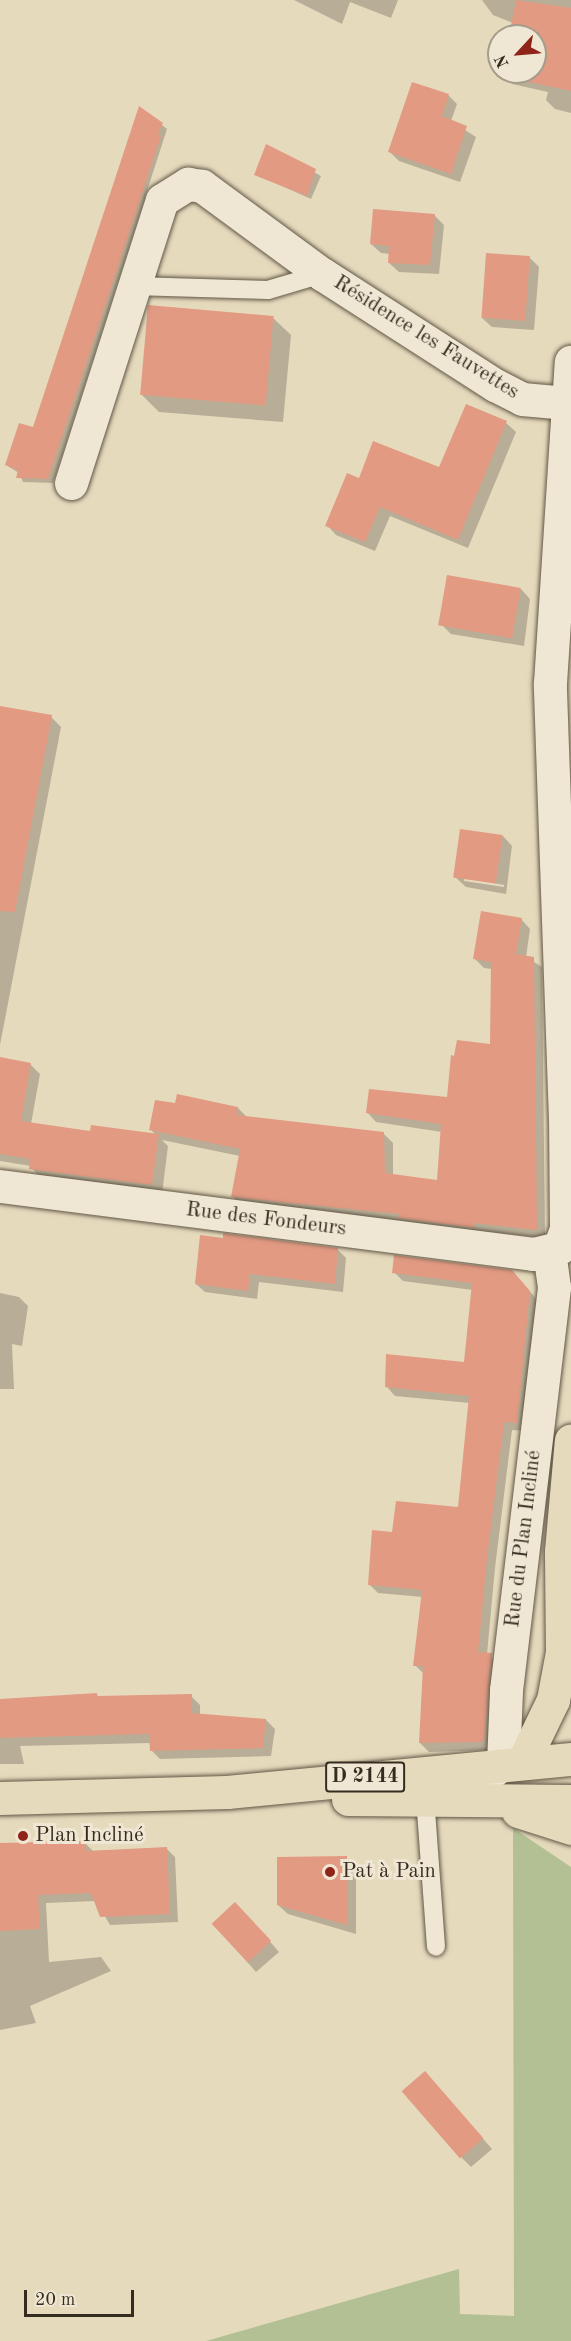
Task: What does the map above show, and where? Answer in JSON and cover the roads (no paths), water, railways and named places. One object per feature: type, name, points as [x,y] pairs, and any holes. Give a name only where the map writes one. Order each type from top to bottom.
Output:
[{"type":"main road","points":[[502,1769],[553,1700],[562,1652],[561,1551],[571,1440]]},
{"type":"main road","points":[[562,1652],[571,1690]]},
{"type":"main road","name":"D 2144","points":[[0,1798],[227,1792],[502,1769],[571,1759]]},
{"type":"main road","points":[[306,1800],[502,1769],[571,1776]]},
{"type":"main road","name":"D 2144","points":[[227,1792],[306,1800]]},
{"type":"main road","points":[[306,1800],[425,1803],[527,1811],[571,1828]]},
{"type":"main road","name":"D 2144","points":[[425,1803],[571,1801]]},
{"type":"street","name":"Résidence les Fauvettes","points":[[71,483],[162,200],[188,184],[202,186],[322,274],[495,385],[522,399],[567,403]]},
{"type":"street","points":[[541,1254],[559,1248],[566,1229],[550,683],[571,362]]},
{"type":"street","name":"Rue des Fondeurs","points":[[0,1186],[541,1254]]},
{"type":"street","name":"Rue du Plan Incliné","points":[[502,1769],[506,1690],[554,1287],[541,1254]]},
{"type":"lane","name":"Résidence les Fauvettes","points":[[133,286],[268,290],[322,274]]},
{"type":"lane","points":[[425,1803],[436,1947]]},
{"type":"place","name":"Plan Incliné","points":[[23,1836]]},
{"type":"place","name":"Pat à Pain","points":[[330,1872]]}]
